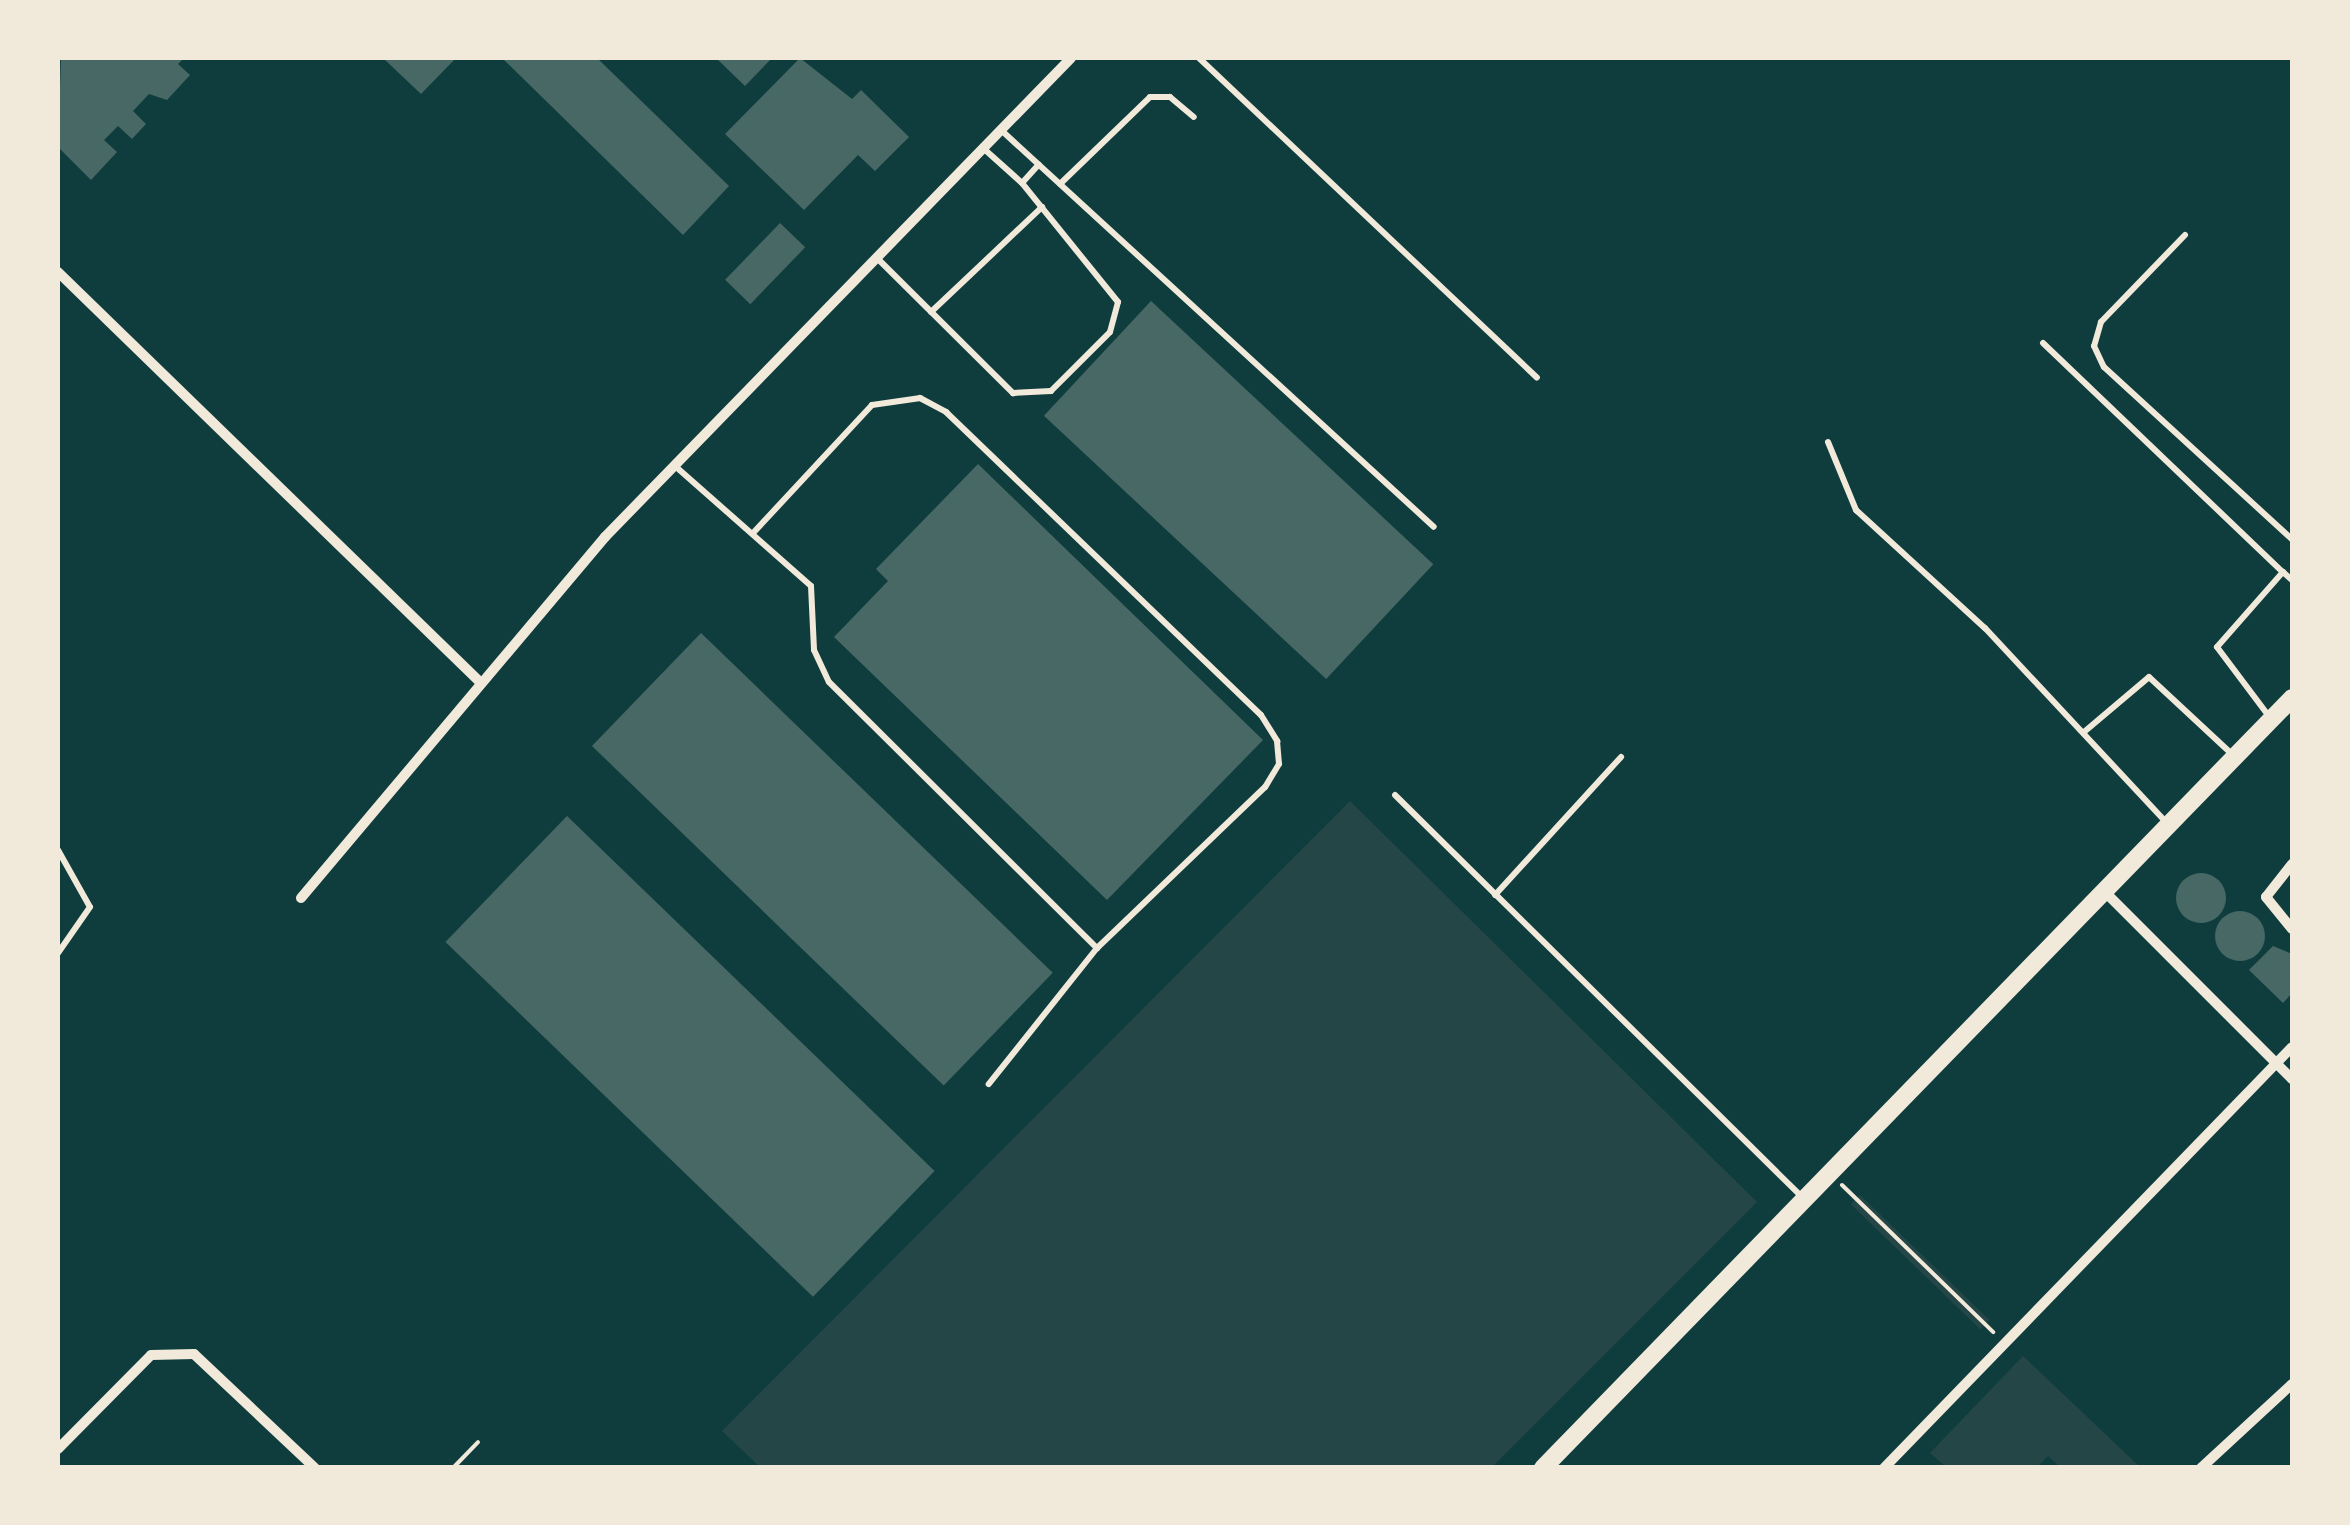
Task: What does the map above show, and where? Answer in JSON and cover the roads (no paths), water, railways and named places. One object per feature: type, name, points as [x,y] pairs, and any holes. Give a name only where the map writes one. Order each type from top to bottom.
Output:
[{"type":"street","points":[[301,898],[481,684],[675,466],[1071,58]]},
{"type":"street","points":[[58,272],[481,684]]},
{"type":"street","points":[[1543,1468],[1806,1202],[2292,698]]},
{"type":"street","points":[[2292,864],[2266,898],[2292,929]]},
{"type":"street","points":[[2104,891],[2292,1079]]},
{"type":"street","points":[[1884,1468],[2292,1047]]},
{"type":"street","points":[[58,1449],[152,1355],[194,1354],[315,1468]]},
{"type":"street","points":[[2201,1468],[2292,1384]]},
{"type":"lane","points":[[1199,58],[1537,378]]},
{"type":"lane","points":[[1060,184],[1150,97],[1170,98],[1194,118]]},
{"type":"lane","points":[[1002,130],[1434,527]]},
{"type":"lane","points":[[877,258],[1013,393],[1050,392],[1110,332],[1118,302],[1022,184],[984,148]]},
{"type":"lane","points":[[1022,184],[1039,164]]},
{"type":"lane","points":[[931,312],[1042,207]]},
{"type":"lane","points":[[2184,235],[2101,322],[2094,346],[2104,367],[2292,538]]},
{"type":"lane","points":[[2043,343],[2292,580]]},
{"type":"lane","points":[[754,532],[872,405],[920,398],[946,412],[1261,715],[1279,764],[1265,786],[1096,948],[988,1084]]},
{"type":"lane","points":[[1828,442],[1856,510],[2084,732],[2169,825]]},
{"type":"lane","points":[[675,466],[812,586],[814,650],[830,682],[1096,948]]},
{"type":"lane","points":[[2272,720],[2217,648],[2284,572]]},
{"type":"lane","points":[[2084,732],[2149,677],[2236,756]]},
{"type":"lane","points":[[1495,894],[1622,757]]},
{"type":"lane","points":[[1395,796],[1806,1202]]},
{"type":"lane","points":[[58,850],[90,907],[58,954]]}]
